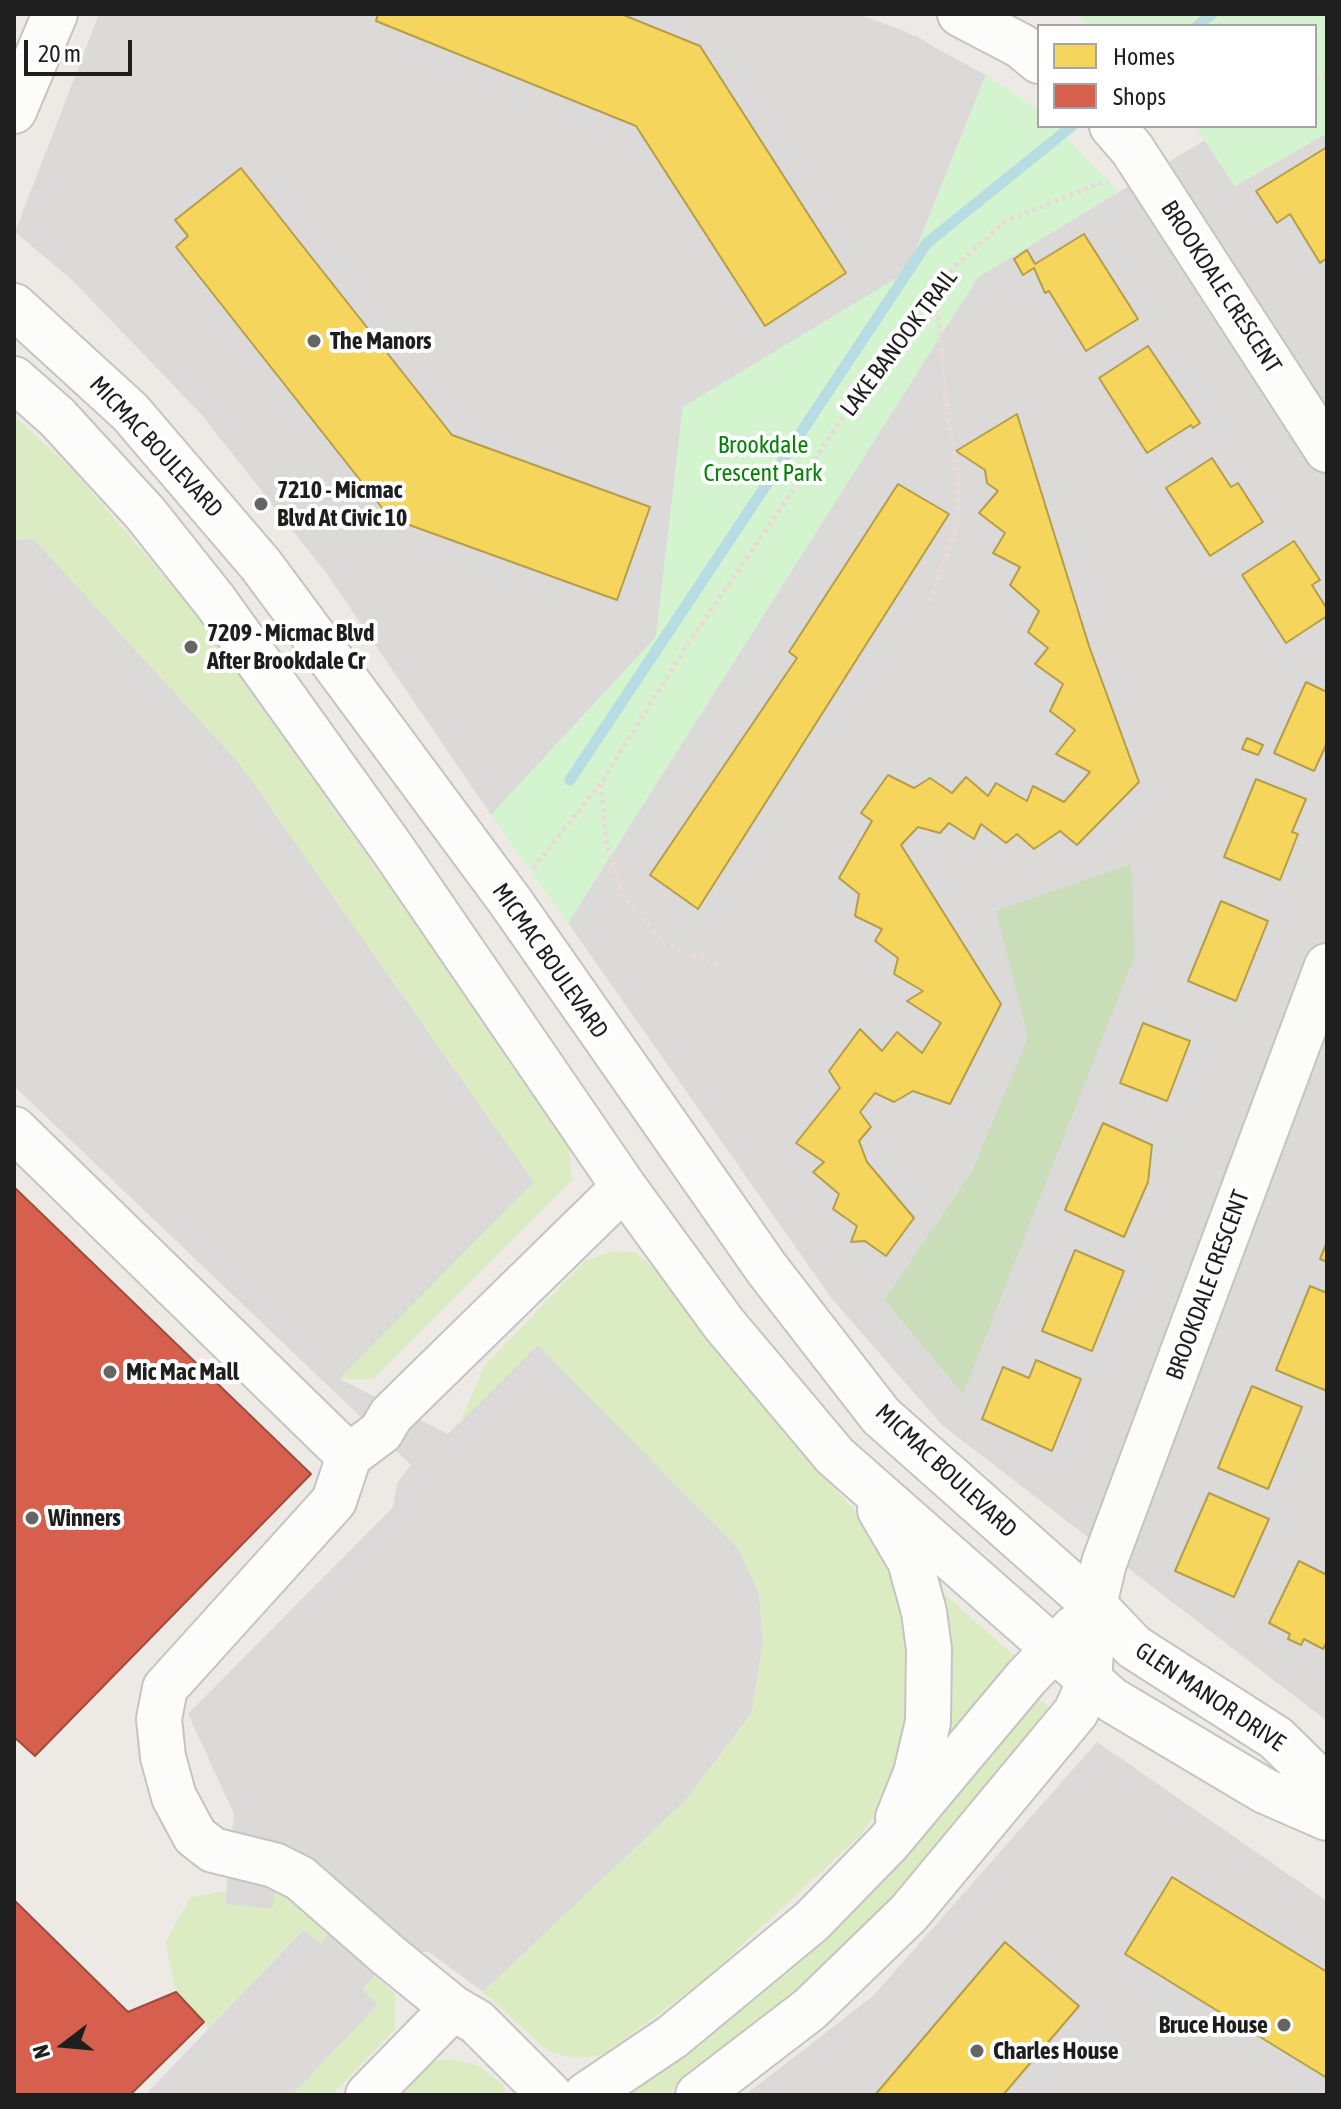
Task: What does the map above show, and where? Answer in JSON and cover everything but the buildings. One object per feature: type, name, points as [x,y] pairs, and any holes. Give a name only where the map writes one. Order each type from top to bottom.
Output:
[{"type":"street","points":[[14,111],[55,14]]},
{"type":"street","points":[[960,14],[1021,46],[1037,59]]},
{"type":"street","name":"BROOKDALE CRESCENT","points":[[1122,138],[1327,450]]},
{"type":"street","name":"MICMAC BOULEVARD","points":[[14,306],[130,412],[261,565],[510,901],[767,1269],[881,1416],[1094,1605]]},
{"type":"street","points":[[14,379],[57,417],[145,513],[215,601],[394,851],[624,1187],[724,1324],[880,1511],[910,1561],[924,1612],[929,1649],[928,1722],[916,1773],[888,1843]]},
{"type":"street","name":"BROOKDALE CRESCENT","points":[[1094,1605],[1104,1563],[1327,966]]},
{"type":"street","points":[[14,1129],[349,1456]]},
{"type":"street","points":[[550,2095],[477,2022],[453,2008],[300,1878],[274,1865],[213,1850],[195,1836],[174,1797],[163,1757],[159,1719],[165,1688],[334,1501],[349,1456],[381,1432],[391,1415],[624,1187]]},
{"type":"street","points":[[835,1456],[1026,1621],[1089,1682]]},
{"type":"street","points":[[586,2095],[622,2074],[737,1986],[812,1921],[888,1843],[1026,1678],[1094,1605]]},
{"type":"street","points":[[698,2095],[810,2009],[909,1913],[1076,1712],[1089,1682],[1094,1605]]},
{"type":"street","name":"GLEN MANOR DRIVE","points":[[1094,1605],[1134,1647],[1276,1738],[1327,1788]]},
{"type":"street","name":"GLEN MANOR DRIVE","points":[[1089,1682],[1112,1700],[1265,1791],[1327,1818]]},
{"type":"street","points":[[368,2095],[453,2008]]},
{"type":"path","name":"LAKE BANOOK TRAIL","points":[[528,875],[601,783],[691,639],[908,323],[953,268],[1006,221],[1105,184],[1122,138]]},
{"type":"path","points":[[930,602],[957,525],[958,478],[947,412],[936,289]]},
{"type":"path","points":[[601,783],[606,840],[621,893],[666,945],[719,964]]},
{"type":"shaded area","points":[[99,14],[858,14],[904,31],[986,75],[907,272],[683,407],[656,637],[491,815],[327,574],[201,414],[72,280],[15,232]]},
{"type":"shaded area","points":[[115,14],[349,14],[331,60],[303,50],[290,83],[330,106],[411,87],[478,90],[532,115],[567,158],[583,212],[582,261],[563,298],[520,323],[477,329],[443,314],[402,283],[333,163],[306,138],[219,102],[152,270],[33,223]]},
{"type":"shaded area","points":[[915,35],[970,71],[874,214],[798,162],[876,47],[898,61]]},
{"type":"shaded area","points":[[1327,133],[1327,1721],[942,1425],[832,1299],[568,923],[978,277],[1205,140],[1235,186]]},
{"type":"shaded area","points":[[33,538],[240,764],[534,1182],[340,1379],[448,1434],[538,1344],[739,1549],[759,1593],[763,1641],[752,1713],[685,1801],[483,1992],[429,1952],[397,1952],[363,1989],[378,2005],[292,2095],[145,2095],[304,1929],[276,1891],[273,1909],[225,1904],[234,1814],[188,1714],[393,1507],[397,1483],[411,1465],[14,1086],[14,540]]},
{"type":"shaded area","points":[[1097,1742],[1327,1901],[1327,2095],[745,2095],[873,1996]]},
{"type":"shaded area","points":[[1130,1998],[1270,2093],[1269,2095],[1065,2095]]},
{"type":"green space","points":[[1075,14],[1327,14],[1327,133],[1235,186],[1196,128],[1317,128],[1317,24],[1088,24]]},
{"type":"green space","name":"Brookdale Crescent Park","points":[[986,75],[1037,110],[1037,128],[1058,128],[1118,192],[978,277],[568,923],[491,815],[656,637],[683,407],[907,272]]},
{"type":"green space","points":[[14,416],[71,468],[193,610],[568,1139],[572,1180],[373,1379],[339,1379],[534,1182],[240,764],[33,538],[14,540]]},
{"type":"green space","points":[[1131,864],[1135,955],[963,1394],[885,1300],[973,1169],[1028,1038],[996,911]]},
{"type":"green space","points":[[612,1251],[634,1252],[657,1270],[786,1434],[881,1540],[914,1653],[909,1729],[895,1783],[862,1834],[701,1983],[603,2055],[572,2058],[548,2051],[483,1992],[685,1801],[752,1713],[763,1641],[759,1593],[739,1549],[538,1345],[459,1424],[484,1367],[585,1261]]},
{"type":"green space","points":[[932,1583],[1019,1660],[934,1775]]},
{"type":"green space","points":[[1030,1695],[1049,1706],[946,1841],[868,1928],[793,1998],[666,2095],[633,2095],[630,2091]]},
{"type":"green space","points":[[276,1890],[305,1904],[326,1923],[328,1935],[321,1944],[303,1929],[209,2028],[176,1992],[165,1942],[191,1897],[226,1891],[225,1904],[272,1909]]},
{"type":"green space","points":[[376,1976],[395,1994],[395,2029],[332,2095],[292,2095],[378,2005],[363,1990]]},
{"type":"green space","points":[[451,2059],[477,2065],[503,2085],[505,2095],[400,2095],[429,2062]]},
{"type":"waterway","points":[[1200,24],[1212,14]]},
{"type":"waterway","points":[[570,780],[927,243],[1070,128]]},
{"type":"place","name":"The Manors","points":[[314,341]]},
{"type":"place","name":"7210 - Micmac Blvd At Civic 10","points":[[261,504]]},
{"type":"place","name":"7209 - Micmac Blvd After Brookdale Cr","points":[[191,647]]},
{"type":"place","name":"Mic Mac Mall","points":[[110,1372]]},
{"type":"place","name":"Winners","points":[[32,1518]]},
{"type":"place","name":"Bruce House","points":[[1284,2025]]},
{"type":"place","name":"Charles House","points":[[977,2051]]}]
